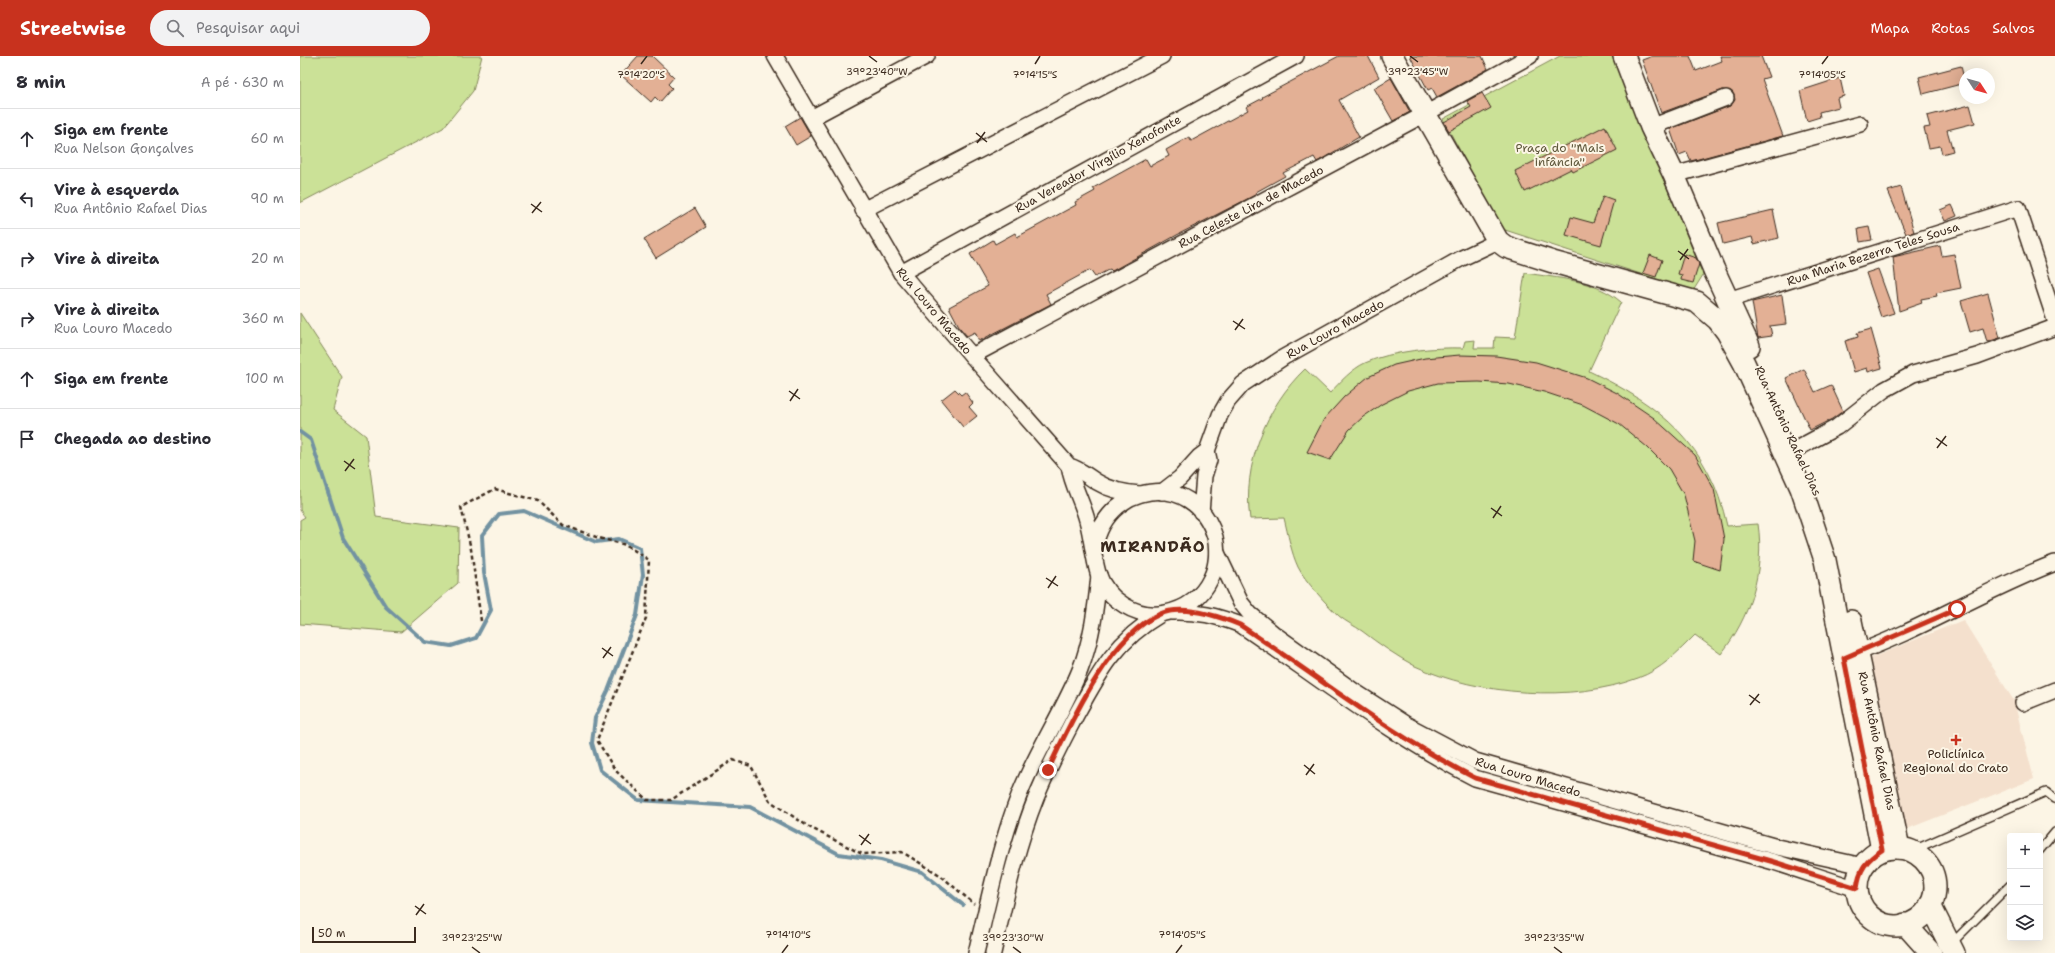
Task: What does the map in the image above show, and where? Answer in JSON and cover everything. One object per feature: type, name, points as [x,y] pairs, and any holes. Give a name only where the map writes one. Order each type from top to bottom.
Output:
[{"type":"street","name":"Rua Louro Macedo","points":[[775,56],[863,210],[901,273],[1069,466],[1081,470],[1107,487],[1123,492],[1140,494]]},
{"type":"street","points":[[810,118],[927,56]]},
{"type":"street","points":[[863,210],[1162,56]]},
{"type":"street","name":"Rua Vereador Virgílio Xenofonte","points":[[901,273],[1296,56]]},
{"type":"street","points":[[1392,56],[1498,241]]},
{"type":"street","name":"Rua Antônio Rafael Dias","points":[[1624,56],[1651,127],[1674,175],[1728,300],[1772,411],[1813,521],[1851,655],[1897,850]]},
{"type":"street","name":"Rua Celeste Lira de Macedo","points":[[972,356],[1425,114],[1522,58]]},
{"type":"street","points":[[1651,127],[1726,98]]},
{"type":"street","points":[[1674,175],[1860,124]]},
{"type":"street","name":"Rua Maria Bezerra Teles Sousa","points":[[1728,300],[2018,208],[2055,320]]},
{"type":"street","name":"Rua Louro Macedo","points":[[1201,512],[1204,476],[1209,460],[1207,451],[1220,415],[1228,401],[1243,384],[1284,357],[1462,258],[1498,241]]},
{"type":"street","name":"Rua Antônio Rafael Dias","points":[[1498,241],[1506,247],[1553,262],[1697,302],[1718,320],[1727,332],[1772,411],[1798,448],[1816,487],[1829,526],[1851,655]]},
{"type":"street","points":[[1697,302],[1713,298],[1719,281]]},
{"type":"street","points":[[1798,448],[1837,427],[1884,390],[1913,374],[1977,356],[2055,327]]},
{"type":"street","name":"Rua Louro Macedo","points":[[1162,492],[1180,478],[1199,457],[1207,451]]},
{"type":"street","name":"Rua Louro Macedo","points":[[1069,466],[1071,480],[1086,515],[1094,553]]},
{"type":"street","points":[[976,953],[1001,850],[1021,792],[1044,740],[1070,691],[1087,649],[1096,611],[1098,575],[1094,553],[1099,531],[1111,512],[1119,504],[1140,494],[1162,492],[1184,498],[1201,512],[1213,531],[1217,553],[1213,575],[1201,595],[1182,608],[1166,613],[1134,631],[1111,655],[1101,669],[1058,748],[1036,798],[1023,833],[993,953]]},
{"type":"street","name":"Rua Louro Macedo","points":[[1217,553],[1241,603],[1250,614],[1273,633],[1354,691],[1407,725],[1475,762],[1777,848],[1863,866]]},
{"type":"street","points":[[1851,655],[1957,609],[2022,576],[2055,563]]},
{"type":"street","points":[[1098,575],[1110,594],[1128,608],[1150,614],[1166,613]]},
{"type":"street","name":"Rua Louro Macedo","points":[[1166,613],[1194,611],[1218,616],[1240,625],[1401,736],[1475,778],[1774,862],[1857,888]]},
{"type":"street","points":[[2023,703],[2055,690]]},
{"type":"street","points":[[1897,850],[1926,863],[1934,880],[1934,892],[1930,905],[1924,914],[1905,924],[1888,924],[1872,918],[1864,910],[1859,900],[1857,888],[1858,876],[1863,866],[1872,856],[1897,850]]},
{"type":"street","points":[[1930,905],[1952,949]]},
{"type":"street","points":[[1905,924],[1930,953]]},
{"type":"lane","points":[[1897,850],[2046,792],[2055,799]]},
{"type":"lane","points":[[2043,846],[2055,832]]},
{"type":"lane","points":[[1952,949],[2007,888]]},
{"type":"path","points":[[481,621],[471,550],[461,507],[495,489],[538,501],[563,525],[626,545],[649,560],[646,618],[597,740],[615,770],[647,800],[671,800],[733,760],[750,766],[770,801],[809,826],[862,854],[902,852],[940,875],[985,914]]},
{"type":"shaded area","name":"Policlínica Regional do Crato","points":[[1963,620],[2014,701],[2034,779],[1907,829],[1871,658]]},
{"type":"green space","points":[[300,56],[482,56],[473,91],[443,128],[300,203]]},
{"type":"green space","name":"Praça do ''Mais infância''","points":[[1560,56],[1613,56],[1703,275],[1693,291],[1502,229],[1443,119]]},
{"type":"green space","points":[[1525,273],[1588,284],[1611,295],[1621,302],[1589,371],[1638,398],[1678,431],[1695,450],[1708,472],[1719,497],[1727,526],[1758,524],[1760,541],[1759,559],[1753,593],[1740,625],[1721,654],[1695,635],[1669,660],[1646,675],[1612,686],[1584,691],[1555,693],[1525,692],[1467,684],[1440,676],[1415,666],[1339,616],[1311,586],[1298,567],[1284,518],[1250,519],[1248,499],[1250,478],[1260,438],[1268,419],[1279,401],[1291,384],[1305,369],[1330,393],[1355,369],[1365,363],[1387,355],[1427,349],[1463,348],[1465,341],[1475,340],[1474,348],[1494,348],[1495,337],[1515,338]]},
{"type":"green space","points":[[300,313],[342,377],[333,410],[366,436],[376,517],[459,528],[458,583],[401,632],[300,624],[300,520],[305,517],[300,510]]},
{"type":"building","points":[[638,56],[652,56],[674,77],[668,84],[672,88],[660,102],[655,97],[651,102],[621,75]]},
{"type":"building","points":[[1339,56],[1368,56],[1379,77],[1339,100],[1359,137],[1317,162],[1314,157],[1283,173],[1285,176],[1256,192],[1257,194],[1177,235],[1112,271],[1110,269],[1095,277],[1090,270],[1046,294],[1051,304],[979,341],[975,332],[967,336],[960,328],[949,307],[988,286],[970,254],[993,240],[995,244],[1015,233],[1017,237],[1076,205],[1075,202],[1095,191],[1093,188],[1146,159],[1150,166],[1169,156],[1166,150],[1189,137],[1191,141],[1248,110],[1246,107],[1263,98],[1262,97]]},
{"type":"building","points":[[1410,56],[1482,56],[1488,69],[1437,97],[1432,88],[1428,90]]},
{"type":"building","points":[[1653,56],[1690,56],[1696,71],[1722,61],[1720,56],[1761,56],[1769,77],[1762,79],[1783,136],[1691,161],[1687,152],[1679,155],[1670,129],[1730,106],[1735,100],[1734,95],[1731,91],[1723,90],[1661,113],[1642,60]]},
{"type":"building","points":[[1961,66],[1961,68],[1959,68],[1959,85],[1923,94],[1919,77]]},
{"type":"building","points":[[1391,78],[1410,112],[1393,121],[1374,88]]},
{"type":"building","points":[[1840,78],[1844,96],[1837,98],[1839,107],[1819,112],[1820,117],[1807,121],[1800,91]]},
{"type":"building","points":[[1482,93],[1491,108],[1449,131],[1444,122],[1471,107],[1467,101]]},
{"type":"building","points":[[1970,105],[1975,123],[1947,130],[1953,151],[1942,154],[1940,146],[1929,148],[1924,128],[1930,127],[1927,116]]},
{"type":"building","points":[[800,117],[811,136],[796,145],[785,126]]},
{"type":"building","points":[[1605,126],[1617,150],[1573,172],[1571,169],[1525,192],[1515,171]]},
{"type":"building","points":[[1901,187],[1914,232],[1906,234],[1888,191]]},
{"type":"building","points":[[1603,196],[1614,200],[1601,245],[1566,235],[1571,217],[1593,223]]},
{"type":"building","points":[[1952,205],[1957,216],[1945,221],[1940,210]]},
{"type":"building","points":[[695,208],[706,227],[656,258],[644,239]]},
{"type":"building","points":[[1773,210],[1779,238],[1754,244],[1752,237],[1723,244],[1718,223]]},
{"type":"building","points":[[1869,227],[1872,240],[1860,242],[1858,229]]},
{"type":"building","points":[[1940,246],[1942,256],[1954,254],[1961,288],[1936,293],[1937,296],[1921,299],[1922,303],[1899,311],[1893,257]]},
{"type":"building","points":[[1684,254],[1696,258],[1699,264],[1693,283],[1681,280],[1682,275],[1678,274]]},
{"type":"building","points":[[1650,255],[1662,260],[1656,277],[1643,273]]},
{"type":"building","points":[[1878,269],[1894,313],[1881,317],[1866,273]]},
{"type":"building","points":[[1988,293],[2000,338],[1987,342],[1983,328],[1970,332],[1961,301]]},
{"type":"building","points":[[1782,295],[1786,324],[1770,326],[1772,336],[1758,338],[1752,302]]},
{"type":"building","points":[[1871,329],[1882,368],[1868,372],[1867,368],[1854,372],[1845,341],[1858,337],[1857,333]]},
{"type":"building","points":[[1460,355],[1496,356],[1536,362],[1587,378],[1617,393],[1654,418],[1695,455],[1714,489],[1724,539],[1720,570],[1693,561],[1695,541],[1684,495],[1669,469],[1647,447],[1619,424],[1583,405],[1544,392],[1509,384],[1479,382],[1438,383],[1408,391],[1382,404],[1363,417],[1349,430],[1330,460],[1307,452],[1324,419],[1344,397],[1368,377],[1394,365],[1425,358]]},
{"type":"building","points":[[1804,369],[1815,392],[1831,385],[1843,411],[1832,419],[1810,430],[1786,378]]},
{"type":"building","points":[[955,389],[961,395],[965,392],[973,403],[969,407],[977,416],[963,427],[941,400]]},
{"type":"waterway","points":[[300,432],[311,440],[343,538],[386,607],[425,642],[451,646],[476,638],[491,610],[484,573],[482,536],[499,514],[524,511],[596,542],[619,539],[640,548],[643,575],[637,615],[608,691],[595,718],[592,743],[600,770],[638,800],[750,807],[839,854],[881,860],[922,872],[963,905]]},
{"type":"place","name":"Policlínica Regional do Crato","points":[[1956,740]]},
{"type":"district","name":"MIRANDÃO","points":[[1153,546]]},
{"type":"route","points":[[1048,770],[1058,748],[1101,669],[1111,655],[1134,631],[1161,614],[1194,611],[1218,616],[1240,625],[1401,736],[1475,778],[1670,832],[1857,888],[1858,876],[1863,866],[1872,856],[1882,850],[1844,658],[1957,609]]}]
